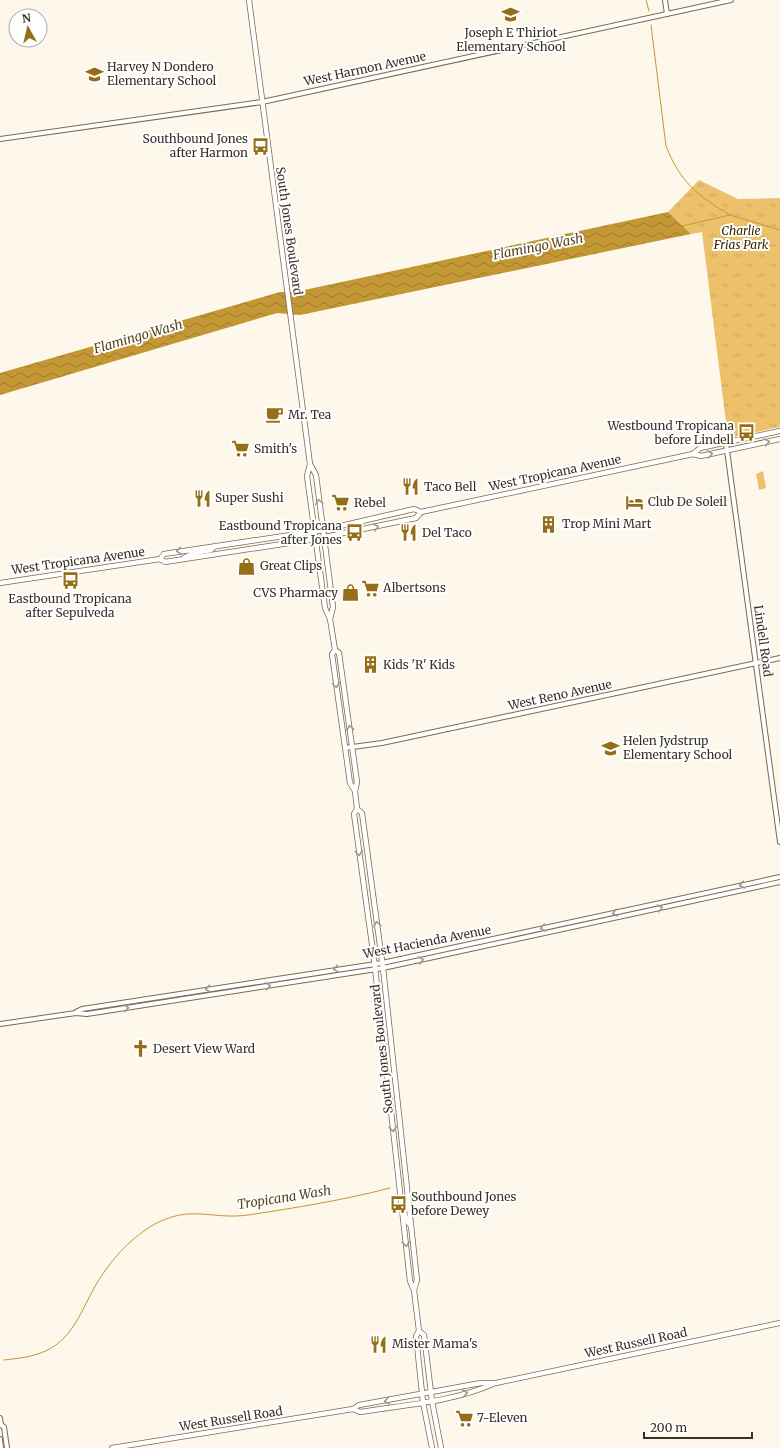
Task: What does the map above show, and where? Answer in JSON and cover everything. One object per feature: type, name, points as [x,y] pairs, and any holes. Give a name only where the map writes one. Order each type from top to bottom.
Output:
[{"type":"main road","name":"South Jones Boulevard","points":[[249,0],[310,464],[316,475],[333,607],[330,619]]},
{"type":"main road","points":[[665,0],[667,14]]},
{"type":"main road","name":"West Harmon Avenue","points":[[0,139],[262,102],[732,0]]},
{"type":"main road","name":"West Tropicana Avenue","points":[[693,454],[700,448],[780,431]]},
{"type":"main road","name":"West Tropicana Avenue","points":[[160,559],[164,554],[323,530],[414,509],[421,512],[693,454],[702,456],[780,439]]},
{"type":"main road","name":"Lindell Road","points":[[726,443],[780,842]]},
{"type":"main road","name":"South Jones Boulevard","points":[[310,464],[307,476],[325,608],[330,619],[335,650],[339,654],[357,782],[355,791],[357,809],[354,814],[375,963],[410,1281],[414,1290],[419,1331],[416,1336],[422,1395],[432,1448]]},
{"type":"main road","name":"West Tropicana Avenue","points":[[0,583],[160,559],[165,562],[324,538],[416,518],[421,512]]},
{"type":"main road","points":[[182,559],[191,554],[211,550],[215,546]]},
{"type":"main road","name":"South Jones Boulevard","points":[[335,650],[332,654],[345,748],[350,783],[355,791]]},
{"type":"main road","name":"West Reno Avenue","points":[[345,748],[382,743],[780,658]]},
{"type":"main road","name":"South Jones Boulevard","points":[[357,809],[362,813],[383,966],[412,1226],[417,1280],[414,1290]]},
{"type":"main road","points":[[361,867],[369,865]]},
{"type":"main road","name":"West Hacienda Avenue","points":[[1,1024],[76,1013],[87,1014],[375,969],[780,877]]},
{"type":"main road","name":"West Hacienda Avenue","points":[[76,1013],[82,1009],[375,963],[383,966],[780,882]]},
{"type":"main road","points":[[322,972],[323,978]]},
{"type":"main road","points":[[250,983],[251,988]]},
{"type":"main road","points":[[111,1005],[111,1010]]},
{"type":"main road","points":[[402,1206],[407,1222],[412,1226]]},
{"type":"main road","name":"West Russell Road","points":[[112,1448],[353,1410],[360,1412],[432,1401],[480,1390],[496,1383],[780,1323]]},
{"type":"main road","name":"South Jones Boulevard","points":[[419,1331],[424,1335],[432,1401],[441,1448]]},
{"type":"main road","name":"West Russell Road","points":[[353,1410],[359,1405],[431,1394],[481,1383],[496,1383]]},
{"type":"main road","points":[[0,1418],[0,1426],[4,1427],[7,1448]]},
{"type":"main road","points":[[0,1439],[1,1448]]},
{"type":"green space","name":"Charlie Frias Park","points":[[699,180],[738,199],[780,198],[780,427],[728,438],[702,232],[691,234],[668,212]]},
{"type":"green space","points":[[763,471],[766,488],[759,490],[756,474]]},
{"type":"water","name":"Flamingo Wash","points":[[668,212],[691,234],[300,315],[277,313],[0,395],[0,373],[280,292],[295,292]]},
{"type":"waterway","points":[[646,0],[649,11]]},
{"type":"waterway","points":[[651,25],[666,146],[671,159],[691,187],[708,201],[730,215]]},
{"type":"waterway","name":"Flamingo Wash","points":[[682,226],[730,215],[780,230]]},
{"type":"waterway","name":"Tropicana Wash","points":[[4,1360],[44,1352],[63,1339],[73,1326],[106,1269],[120,1252],[144,1231],[166,1219],[179,1215],[190,1214],[223,1216],[248,1215],[284,1210],[390,1188]]},
{"type":"place","name":"Joseph E Thiriot Elementary School","points":[[511,14]]},
{"type":"place","name":"Harvey N Dondero Elementary School","points":[[94,74]]},
{"type":"place","name":"Southbound Jones after Harmon","points":[[261,146]]},
{"type":"place","name":"Mr. Tea","points":[[275,415]]},
{"type":"place","name":"Westbound Tropicana before Lindell","points":[[747,433]]},
{"type":"place","name":"Smith's","points":[[241,449]]},
{"type":"place","name":"Taco Bell","points":[[411,487]]},
{"type":"place","name":"Super Sushi","points":[[202,498]]},
{"type":"place","name":"Club De Soleil","points":[[635,502]]},
{"type":"place","name":"Rebel","points":[[341,503]]},
{"type":"place","name":"Trop Mini Mart","points":[[549,524]]},
{"type":"place","name":"Eastbound Tropicana after Jones","points":[[355,533]]},
{"type":"place","name":"Del Taco","points":[[409,533]]},
{"type":"place","name":"Great Clips","points":[[247,566]]},
{"type":"place","name":"Eastbound Tropicana after Sepulveda","points":[[70,580]]},
{"type":"place","name":"Albertsons","points":[[370,588]]},
{"type":"place","name":"CVS Pharmacy","points":[[351,593]]},
{"type":"place","name":"Kids 'R' Kids","points":[[370,665]]},
{"type":"place","name":"Helen Jydstrup Elementary School","points":[[610,748]]},
{"type":"place","name":"Desert View Ward","points":[[140,1049]]},
{"type":"place","name":"Southbound Jones before Dewey","points":[[398,1204]]},
{"type":"place","name":"Mister Mama's","points":[[379,1344]]},
{"type":"place","name":"7-Eleven","points":[[464,1418]]}]
